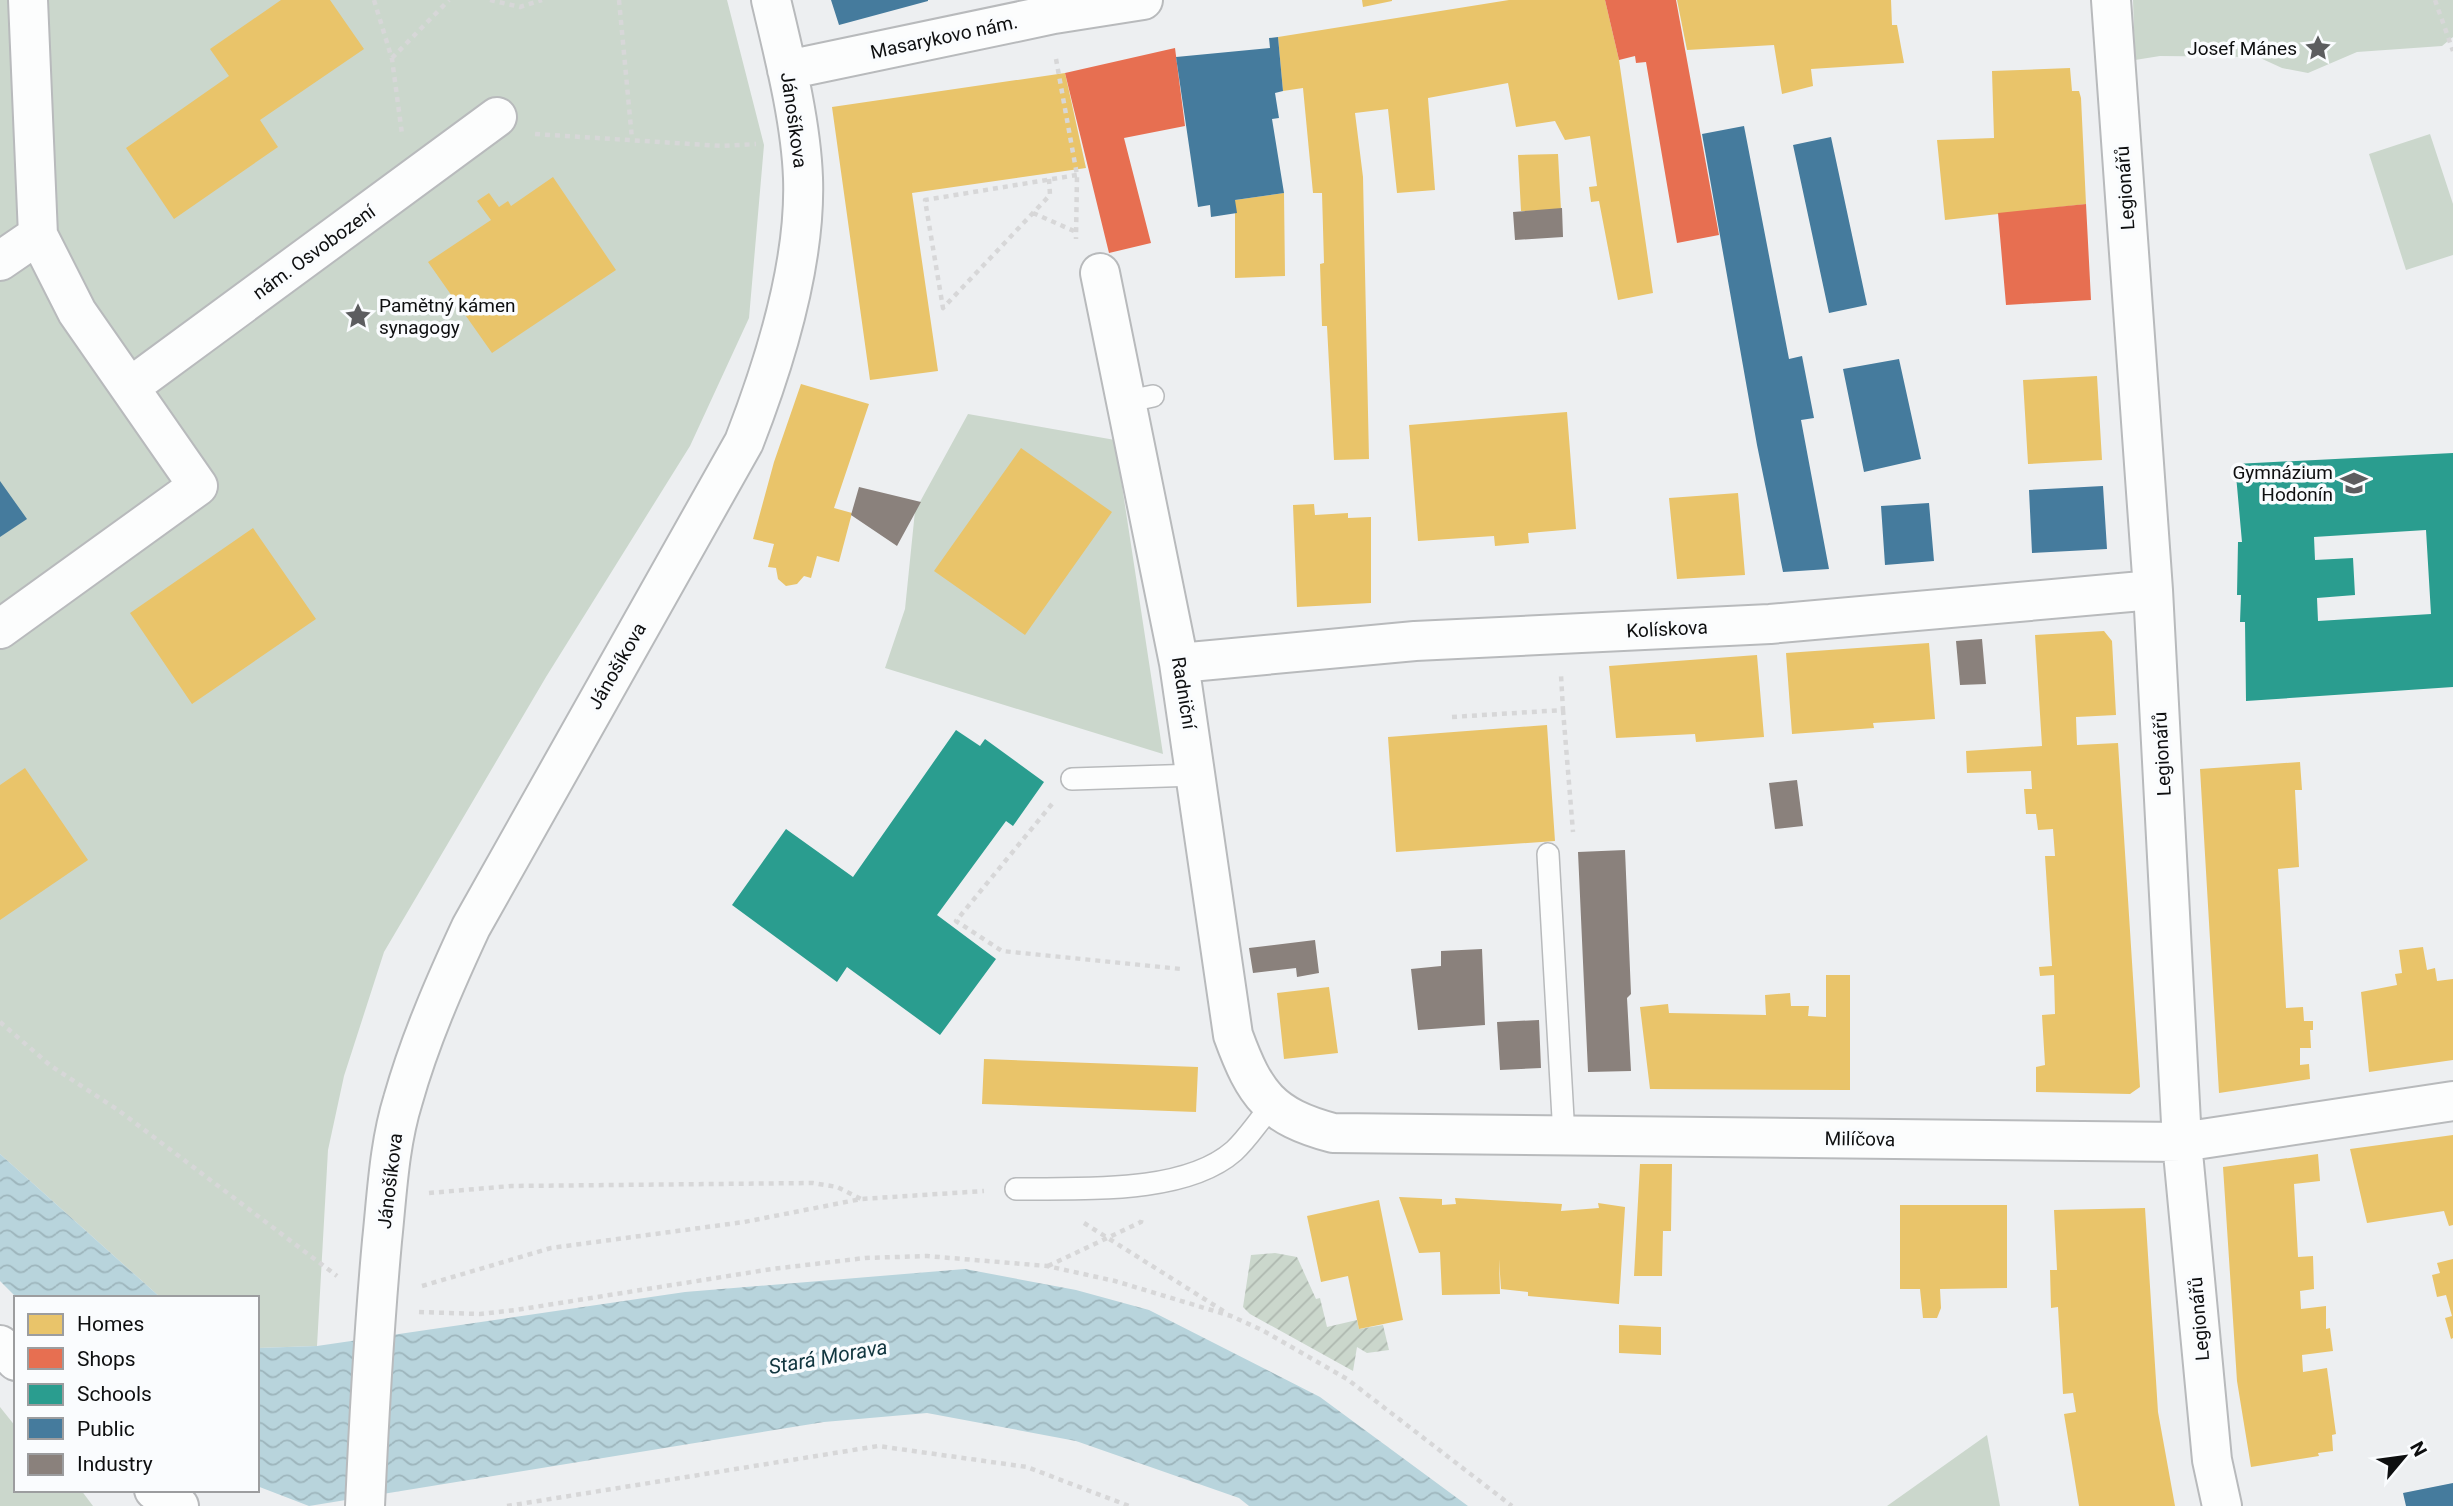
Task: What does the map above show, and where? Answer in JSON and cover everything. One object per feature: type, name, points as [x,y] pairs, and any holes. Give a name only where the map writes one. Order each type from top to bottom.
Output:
[{"type":"street","points":[[0,629],[198,486],[77,312],[38,235],[28,0]]},
{"type":"street","name":"Jánošíkova","points":[[365,1506],[375,1323],[390,1163],[402,1101],[443,986],[478,915],[744,442],[768,379],[797,250],[803,178],[788,70],[771,0]]},
{"type":"street","name":"Masarykovo nám.","points":[[788,70],[1054,15],[1143,0]]},
{"type":"street","name":"Legionářů","points":[[2111,0],[2153,590],[2182,1143],[2212,1460],[2222,1506]]},
{"type":"street","name":"nám. Osvobození","points":[[130,387],[497,117]]},
{"type":"street","points":[[0,261],[38,235]]},
{"type":"street","name":"Radniční","points":[[1100,273],[1141,399],[1233,1035],[1248,1078],[1272,1106]]},
{"type":"street","name":"Kolískova","points":[[1180,663],[1415,641],[1770,624],[2153,590]]},
{"type":"street","name":"Milíčova","points":[[1272,1106],[1298,1124],[1333,1133],[2182,1143],[2453,1101]]},
{"type":"street","points":[[0,1345],[14,1359]]},
{"type":"street","points":[[158,1492],[179,1506]]},
{"type":"lane","points":[[1072,779],[1197,775]]},
{"type":"lane","points":[[1548,854],[1564,1136]]},
{"type":"lane","points":[[1016,1189],[1154,1183],[1195,1172],[1233,1152],[1272,1106]]},
{"type":"path","points":[[374,0],[392,59],[402,135]]},
{"type":"path","points":[[392,59],[449,0]]},
{"type":"path","points":[[490,0],[520,7],[542,0]]},
{"type":"path","points":[[619,0],[632,139]]},
{"type":"path","points":[[2435,0],[2453,51]]},
{"type":"path","points":[[1056,59],[1077,175],[1074,231],[1077,242]]},
{"type":"path","points":[[497,117],[529,134],[722,146],[761,143]]},
{"type":"path","points":[[1049,179],[1050,195],[943,308],[925,200],[1049,179],[1077,175]]},
{"type":"path","points":[[1033,213],[1074,231]]},
{"type":"path","points":[[1561,673],[1574,844]]},
{"type":"path","points":[[1452,717],[1563,710]]},
{"type":"path","points":[[1072,779],[956,921],[1002,951],[1186,969]]},
{"type":"path","points":[[0,1022],[51,1066],[118,1110],[319,1265],[342,1279]]},
{"type":"path","points":[[417,1196],[464,1188],[511,1186],[791,1183],[837,1187],[861,1199]]},
{"type":"path","points":[[1047,1266],[1107,1240],[1140,1222],[1154,1183]]},
{"type":"path","points":[[1052,1188],[1066,1209],[1107,1240],[1231,1316],[1347,1379],[1512,1506]]},
{"type":"path","points":[[419,1287],[551,1248],[744,1222],[861,1199],[1016,1189]]},
{"type":"path","points":[[428,1312],[480,1314],[516,1310],[745,1273],[865,1258],[927,1256],[1047,1266],[1115,1281],[1231,1316]]},
{"type":"path","points":[[507,1506],[878,1446],[1027,1467],[1129,1506]]},
{"type":"shaded area","points":[[0,0],[727,0],[764,145],[749,318],[690,446],[546,677],[384,952],[344,1076],[328,1150],[317,1346],[259,1348],[259,1296],[159,1296],[0,1154]]},
{"type":"shaded area","points":[[2133,0],[2453,0],[2453,37],[2442,46],[2357,52],[2308,73],[2282,68],[2258,57],[2160,56],[2135,60]]},
{"type":"shaded area","points":[[2430,134],[2453,204],[2453,255],[2406,270],[2369,154]]},
{"type":"shaded area","points":[[968,414],[1115,440],[1163,754],[885,668],[905,609],[915,511]]},
{"type":"shaded area","points":[[1275,1253],[1297,1257],[1316,1299],[1320,1298],[1327,1327],[1357,1320],[1359,1329],[1383,1325],[1389,1350],[1367,1353],[1357,1347],[1353,1371],[1250,1314],[1243,1307],[1251,1255]]},
{"type":"shaded area","points":[[0,1407],[14,1424],[14,1492],[82,1492],[93,1506],[0,1506]]},
{"type":"shaded area","points":[[1987,1435],[2000,1506],[1887,1506]]},
{"type":"water","points":[[0,1154],[159,1296],[15,1296],[0,1281]]},
{"type":"water","name":"Stará Morava","points":[[965,1269],[1076,1290],[1149,1310],[1320,1397],[1468,1506],[1249,1506],[1239,1498],[1076,1441],[927,1413],[824,1422],[309,1506],[259,1487],[259,1348],[317,1346],[685,1292]]},
{"type":"building: Homes","points":[[281,0],[330,0],[364,49],[260,120],[278,147],[174,219],[126,148],[229,76],[210,49]]},
{"type":"building: Homes","points":[[1362,0],[1392,0],[1392,1],[1363,7]]},
{"type":"building: Homes","points":[[1509,0],[1605,0],[1619,60],[1653,293],[1618,300],[1599,201],[1591,202],[1589,187],[1597,186],[1590,136],[1565,140],[1555,121],[1516,127],[1508,83],[1428,98],[1435,190],[1397,193],[1388,109],[1355,113],[1363,177],[1369,459],[1334,460],[1327,326],[1322,326],[1322,193],[1313,193],[1303,88],[1283,91],[1278,37]]},
{"type":"building: Homes","points":[[1677,0],[1891,0],[1892,25],[1897,25],[1904,63],[1811,69],[1813,86],[1782,94],[1774,45],[1687,50]]},
{"type":"building: Homes","points":[[2070,68],[2072,91],[2079,91],[2081,98],[2086,204],[1945,220],[1937,140],[1994,138],[1992,71]]},
{"type":"building: Homes","points":[[1065,73],[1086,168],[912,193],[938,371],[870,380],[832,107]]},
{"type":"building: Homes","points":[[1558,154],[1561,210],[1521,211],[1518,155]]},
{"type":"building: Homes","points":[[553,177],[616,270],[492,353],[428,262],[491,220],[477,201],[489,193],[499,207],[508,201],[511,206]]},
{"type":"building: Homes","points":[[1284,193],[1285,276],[1235,278],[1235,200]]},
{"type":"building: Homes","points":[[2097,376],[2102,460],[2028,464],[2023,380]]},
{"type":"building: Homes","points":[[801,384],[869,404],[834,508],[852,513],[839,562],[817,556],[811,578],[804,576],[797,584],[786,586],[778,579],[776,568],[768,567],[774,544],[753,539],[774,462]]},
{"type":"building: Homes","points":[[1567,412],[1576,529],[1528,533],[1529,543],[1495,546],[1494,536],[1418,541],[1409,425]]},
{"type":"building: Homes","points":[[1021,448],[1112,512],[1025,635],[934,571]]},
{"type":"building: Homes","points":[[1738,493],[1745,575],[1677,579],[1669,498]]},
{"type":"building: Homes","points":[[1314,504],[1315,515],[1348,513],[1348,518],[1371,517],[1371,603],[1297,607],[1293,505]]},
{"type":"building: Homes","points":[[253,528],[316,619],[192,704],[130,613]]},
{"type":"building: Homes","points":[[2104,631],[2112,641],[2116,715],[2076,717],[2077,745],[2118,743],[2140,1087],[2130,1094],[2036,1092],[2036,1067],[2045,1065],[2042,1015],[2055,1014],[2054,975],[2040,976],[2039,967],[2052,966],[2045,856],[2055,856],[2053,829],[2038,830],[2036,814],[2026,814],[2024,789],[2032,789],[2031,771],[1967,773],[1966,751],[2042,746],[2035,635]]},
{"type":"building: Homes","points":[[1929,643],[1935,719],[1873,723],[1874,728],[1792,734],[1786,653]]},
{"type":"building: Homes","points":[[1757,655],[1764,737],[1696,742],[1695,734],[1616,738],[1609,666]]},
{"type":"building: Homes","points":[[1547,725],[1555,841],[1396,852],[1388,737]]},
{"type":"building: Homes","points":[[2300,762],[2302,790],[2295,790],[2299,867],[2278,869],[2286,1008],[2303,1007],[2304,1021],[2313,1021],[2313,1030],[2310,1030],[2311,1048],[2300,1048],[2300,1065],[2309,1064],[2310,1079],[2219,1093],[2200,769]]},
{"type":"building: Homes","points":[[25,768],[88,860],[0,920],[0,785]]},
{"type":"building: Homes","points":[[2423,947],[2427,970],[2435,968],[2437,981],[2453,979],[2453,1060],[2369,1072],[2361,992],[2397,985],[2395,974],[2402,973],[2399,950]]},
{"type":"building: Homes","points":[[1826,975],[1850,975],[1850,1090],[1650,1089],[1640,1007],[1668,1004],[1669,1013],[1766,1015],[1765,995],[1790,993],[1791,1006],[1809,1006],[1808,1016],[1826,1017]]},
{"type":"building: Homes","points":[[1329,987],[1338,1053],[1284,1059],[1277,993]]},
{"type":"building: Homes","points":[[984,1059],[1198,1067],[1196,1112],[982,1104]]},
{"type":"building: Homes","points":[[2453,1135],[2453,1225],[2449,1226],[2444,1211],[2367,1223],[2350,1149]]},
{"type":"building: Homes","points":[[2318,1154],[2320,1181],[2294,1184],[2298,1257],[2313,1256],[2314,1289],[2300,1291],[2301,1309],[2326,1306],[2326,1329],[2330,1328],[2333,1351],[2302,1355],[2303,1372],[2327,1368],[2336,1434],[2332,1435],[2333,1451],[2318,1453],[2319,1456],[2251,1467],[2237,1381],[2223,1167]]},
{"type":"building: Homes","points":[[1640,1164],[1672,1164],[1671,1231],[1663,1231],[1662,1276],[1634,1276]]},
{"type":"building: Homes","points":[[1399,1197],[1442,1199],[1442,1205],[1456,1204],[1455,1198],[1562,1204],[1561,1211],[1599,1208],[1598,1203],[1625,1207],[1619,1304],[1528,1296],[1528,1292],[1501,1289],[1499,1259],[1500,1294],[1442,1295],[1440,1252],[1419,1253]]},
{"type":"building: Homes","points":[[1379,1200],[1403,1320],[1359,1329],[1348,1276],[1321,1282],[1307,1216]]},
{"type":"building: Homes","points":[[1900,1205],[2007,1205],[2007,1288],[1940,1289],[1941,1308],[1937,1318],[1923,1318],[1920,1289],[1900,1289]]},
{"type":"building: Homes","points":[[2145,1208],[2158,1412],[2175,1506],[2079,1506],[2064,1414],[2076,1412],[2073,1393],[2063,1394],[2058,1307],[2051,1308],[2050,1270],[2057,1270],[2054,1210]]},
{"type":"building: Homes","points":[[2453,1259],[2453,1338],[2451,1339],[2445,1318],[2452,1316],[2446,1295],[2437,1297],[2432,1275],[2440,1273],[2437,1263]]},
{"type":"building: Homes","points":[[1619,1325],[1661,1327],[1661,1355],[1619,1353]]},
{"type":"building: Shops","points":[[1605,0],[1676,0],[1719,235],[1677,243],[1646,62],[1636,63],[1635,56],[1619,60]]},
{"type":"building: Shops","points":[[1175,48],[1185,126],[1124,138],[1151,243],[1109,253],[1065,73]]},
{"type":"building: Shops","points":[[2086,204],[2091,300],[2006,305],[1998,213]]},
{"type":"building: Schools","points":[[2453,453],[2453,687],[2246,701],[2245,622],[2240,622],[2241,595],[2237,595],[2238,542],[2242,542],[2235,464]],"holes":[[[2426,530],[2431,614],[2318,621],[2317,598],[2355,595],[2353,558],[2315,560],[2314,537]]]},
{"type":"building: Schools","points":[[956,730],[980,746],[985,739],[1044,782],[1013,826],[1006,821],[937,915],[996,959],[940,1035],[847,967],[837,982],[732,905],[786,829],[853,877]]},
{"type":"building: Public","points":[[831,0],[928,0],[928,1],[839,25]]},
{"type":"building: Public","points":[[1278,37],[1283,91],[1275,93],[1279,118],[1272,119],[1284,193],[1235,200],[1237,213],[1211,217],[1210,205],[1198,207],[1176,57],[1270,48],[1269,38]]},
{"type":"building: Public","points":[[1744,126],[1789,359],[1802,356],[1814,418],[1801,420],[1829,569],[1783,572],[1757,445],[1702,134]]},
{"type":"building: Public","points":[[1831,137],[1867,305],[1829,313],[1793,145]]},
{"type":"building: Public","points":[[1899,359],[1921,459],[1864,472],[1843,369]]},
{"type":"building: Public","points":[[0,481],[27,519],[0,537]]},
{"type":"building: Public","points":[[2103,486],[2107,549],[2032,553],[2029,490]]},
{"type":"building: Public","points":[[1929,503],[1934,561],[1885,565],[1881,506]]},
{"type":"building: Public","points":[[2453,1483],[2453,1506],[2406,1506],[2403,1493]]},
{"type":"building: Industry","points":[[1562,208],[1563,237],[1515,240],[1513,212]]},
{"type":"building: Industry","points":[[859,487],[921,502],[897,546],[851,515]]},
{"type":"building: Industry","points":[[1982,639],[1986,684],[1960,685],[1956,641]]},
{"type":"building: Industry","points":[[1797,780],[1803,826],[1775,829],[1769,783]]},
{"type":"building: Industry","points":[[1625,850],[1631,1071],[1588,1072],[1578,852]]},
{"type":"building: Industry","points":[[1315,940],[1319,973],[1297,977],[1296,968],[1253,973],[1249,948]]},
{"type":"building: Industry","points":[[1482,949],[1485,1025],[1418,1030],[1411,969],[1441,966],[1441,951]]},
{"type":"building: Industry","points":[[1539,1020],[1541,1068],[1500,1070],[1497,1022]]},
{"type":"place","name":"Josef Mánes","points":[[2318,48]]},
{"type":"place","name":"Pamětný kámen synagogy","points":[[358,316]]},
{"type":"place","name":"Gymnázium Hodonín","points":[[2354,483]]}]
